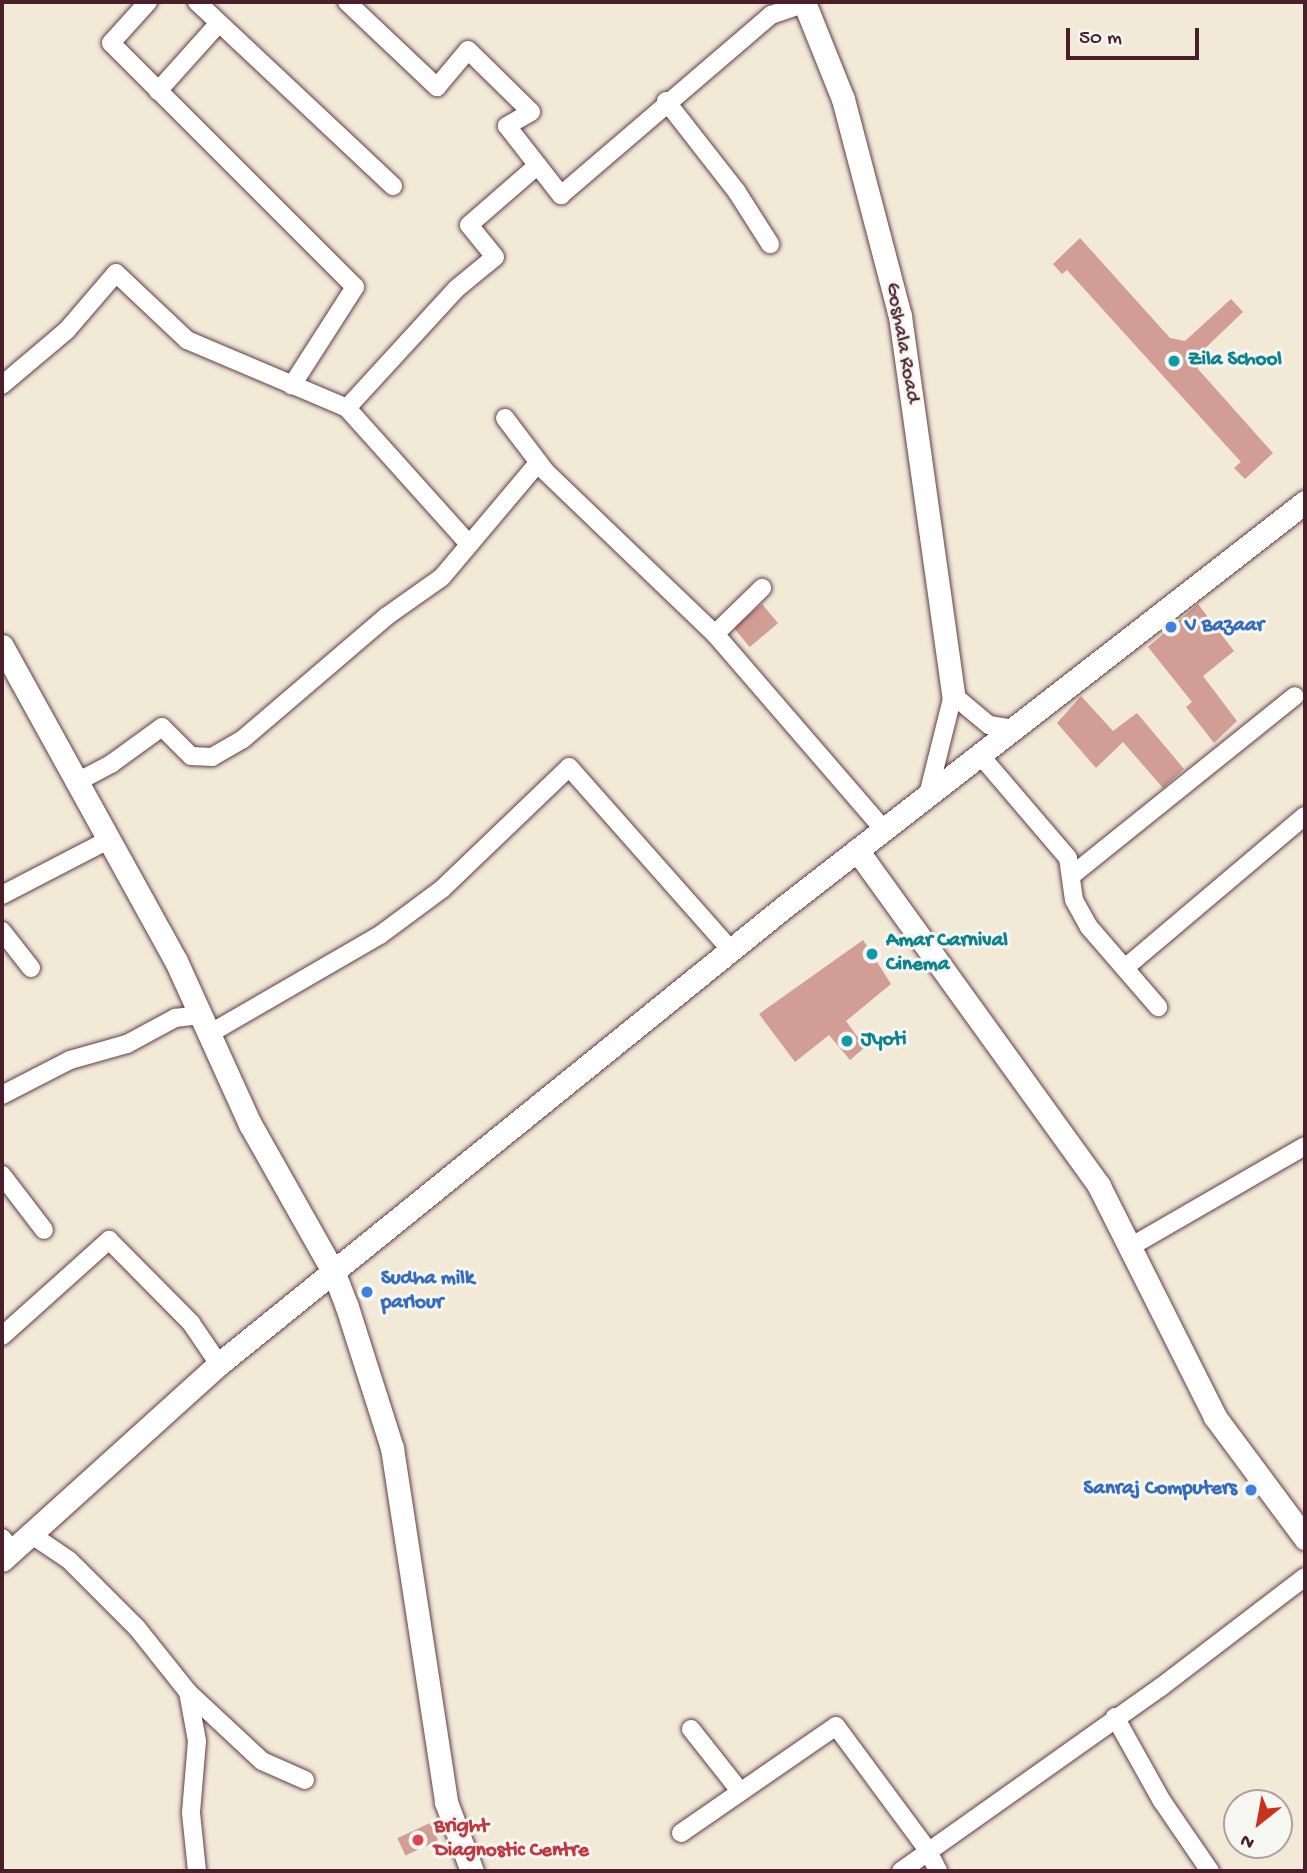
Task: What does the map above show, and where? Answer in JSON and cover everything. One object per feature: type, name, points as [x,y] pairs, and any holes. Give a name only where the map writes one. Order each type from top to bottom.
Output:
[{"type":"main road","name":"Goshala Road","points":[[804,2],[843,99],[900,316],[953,695]]},
{"type":"main road","points":[[5,1549],[29,1533],[219,1364],[732,950],[1305,502]]},
{"type":"main road","points":[[2,646],[75,783],[176,961],[250,1124],[334,1273],[392,1448],[446,1802],[472,1871]]},
{"type":"main road","points":[[857,850],[1099,1186],[1215,1417],[1303,1530]]},
{"type":"street","points":[[149,2],[111,43],[355,287],[292,385]]},
{"type":"street","points":[[197,2],[393,186]]},
{"type":"street","points":[[347,2],[437,87],[467,50],[531,112],[507,126],[561,195],[666,101],[771,15],[804,2]]},
{"type":"street","points":[[158,91],[219,23]]},
{"type":"street","points":[[666,101],[737,192],[770,244]]},
{"type":"street","points":[[347,408],[456,289],[495,257],[469,225],[538,165]]},
{"type":"street","points":[[2,385],[67,330],[116,273],[187,340],[347,408],[468,543]]},
{"type":"street","points":[[505,418],[539,462],[715,634],[884,830]]},
{"type":"street","points":[[75,783],[111,764],[162,727],[191,756],[212,757],[243,739],[387,617],[442,577],[539,462]]},
{"type":"street","points":[[715,634],[762,588]]},
{"type":"street","points":[[928,795],[953,695],[989,725],[1014,729]]},
{"type":"street","points":[[1071,876],[1295,696]]},
{"type":"street","points":[[980,755],[1068,858],[1074,900],[1089,927],[1158,1007]]},
{"type":"street","points":[[2,1094],[70,1060],[127,1044],[176,1018],[205,1024],[380,935],[442,889],[569,767],[732,950]]},
{"type":"street","points":[[1126,967],[1305,816]]},
{"type":"street","points":[[2,895],[108,841]]},
{"type":"street","points":[[2,931],[31,968]]},
{"type":"street","points":[[1130,1247],[1305,1146]]},
{"type":"street","points":[[2,1175],[44,1230]]},
{"type":"street","points":[[2,1336],[109,1240],[191,1323],[219,1364]]},
{"type":"street","points":[[29,1533],[69,1560],[128,1618],[188,1692],[262,1761],[305,1780]]},
{"type":"street","points":[[901,1871],[927,1849],[1051,1767],[1305,1577]]},
{"type":"street","points":[[188,1692],[197,1741],[191,1813],[197,1871]]},
{"type":"street","points":[[1115,1717],[1162,1801],[1210,1871]]},
{"type":"street","points":[[681,1833],[836,1726],[927,1849],[938,1871]]},
{"type":"street","points":[[691,1729],[740,1791]]},
{"type":"building","name":"Zila School","points":[[1080,238],[1170,338],[1185,341],[1231,299],[1243,312],[1199,354],[1198,369],[1273,453],[1245,479],[1234,468],[1241,462],[1067,270],[1062,274],[1053,264]]},
{"type":"building","points":[[762,604],[778,623],[750,647],[734,628]]},
{"type":"building","points":[[1198,604],[1234,651],[1203,676],[1237,721],[1214,743],[1186,707],[1192,702],[1148,647]]},
{"type":"building","points":[[1081,696],[1113,731],[1137,713],[1184,769],[1163,788],[1123,742],[1096,768],[1057,723]]},
{"type":"building","points":[[863,940],[891,984],[846,1021],[865,1047],[850,1060],[829,1035],[795,1062],[759,1014]]},
{"type":"building","points":[[430,1823],[438,1840],[405,1855],[397,1838]]},
{"type":"place","name":"Zila School","points":[[1174,361]]},
{"type":"place","name":"V Bazaar","points":[[1171,627]]},
{"type":"place","name":"Amar Carnival Cinema","points":[[872,954]]},
{"type":"place","name":"Jyoti","points":[[847,1041]]},
{"type":"place","name":"Sudha milk parlour","points":[[367,1292]]},
{"type":"place","name":"Sanraj Computers","points":[[1251,1490]]},
{"type":"place","name":"Bright Diagnostic Centre","points":[[418,1840]]}]
